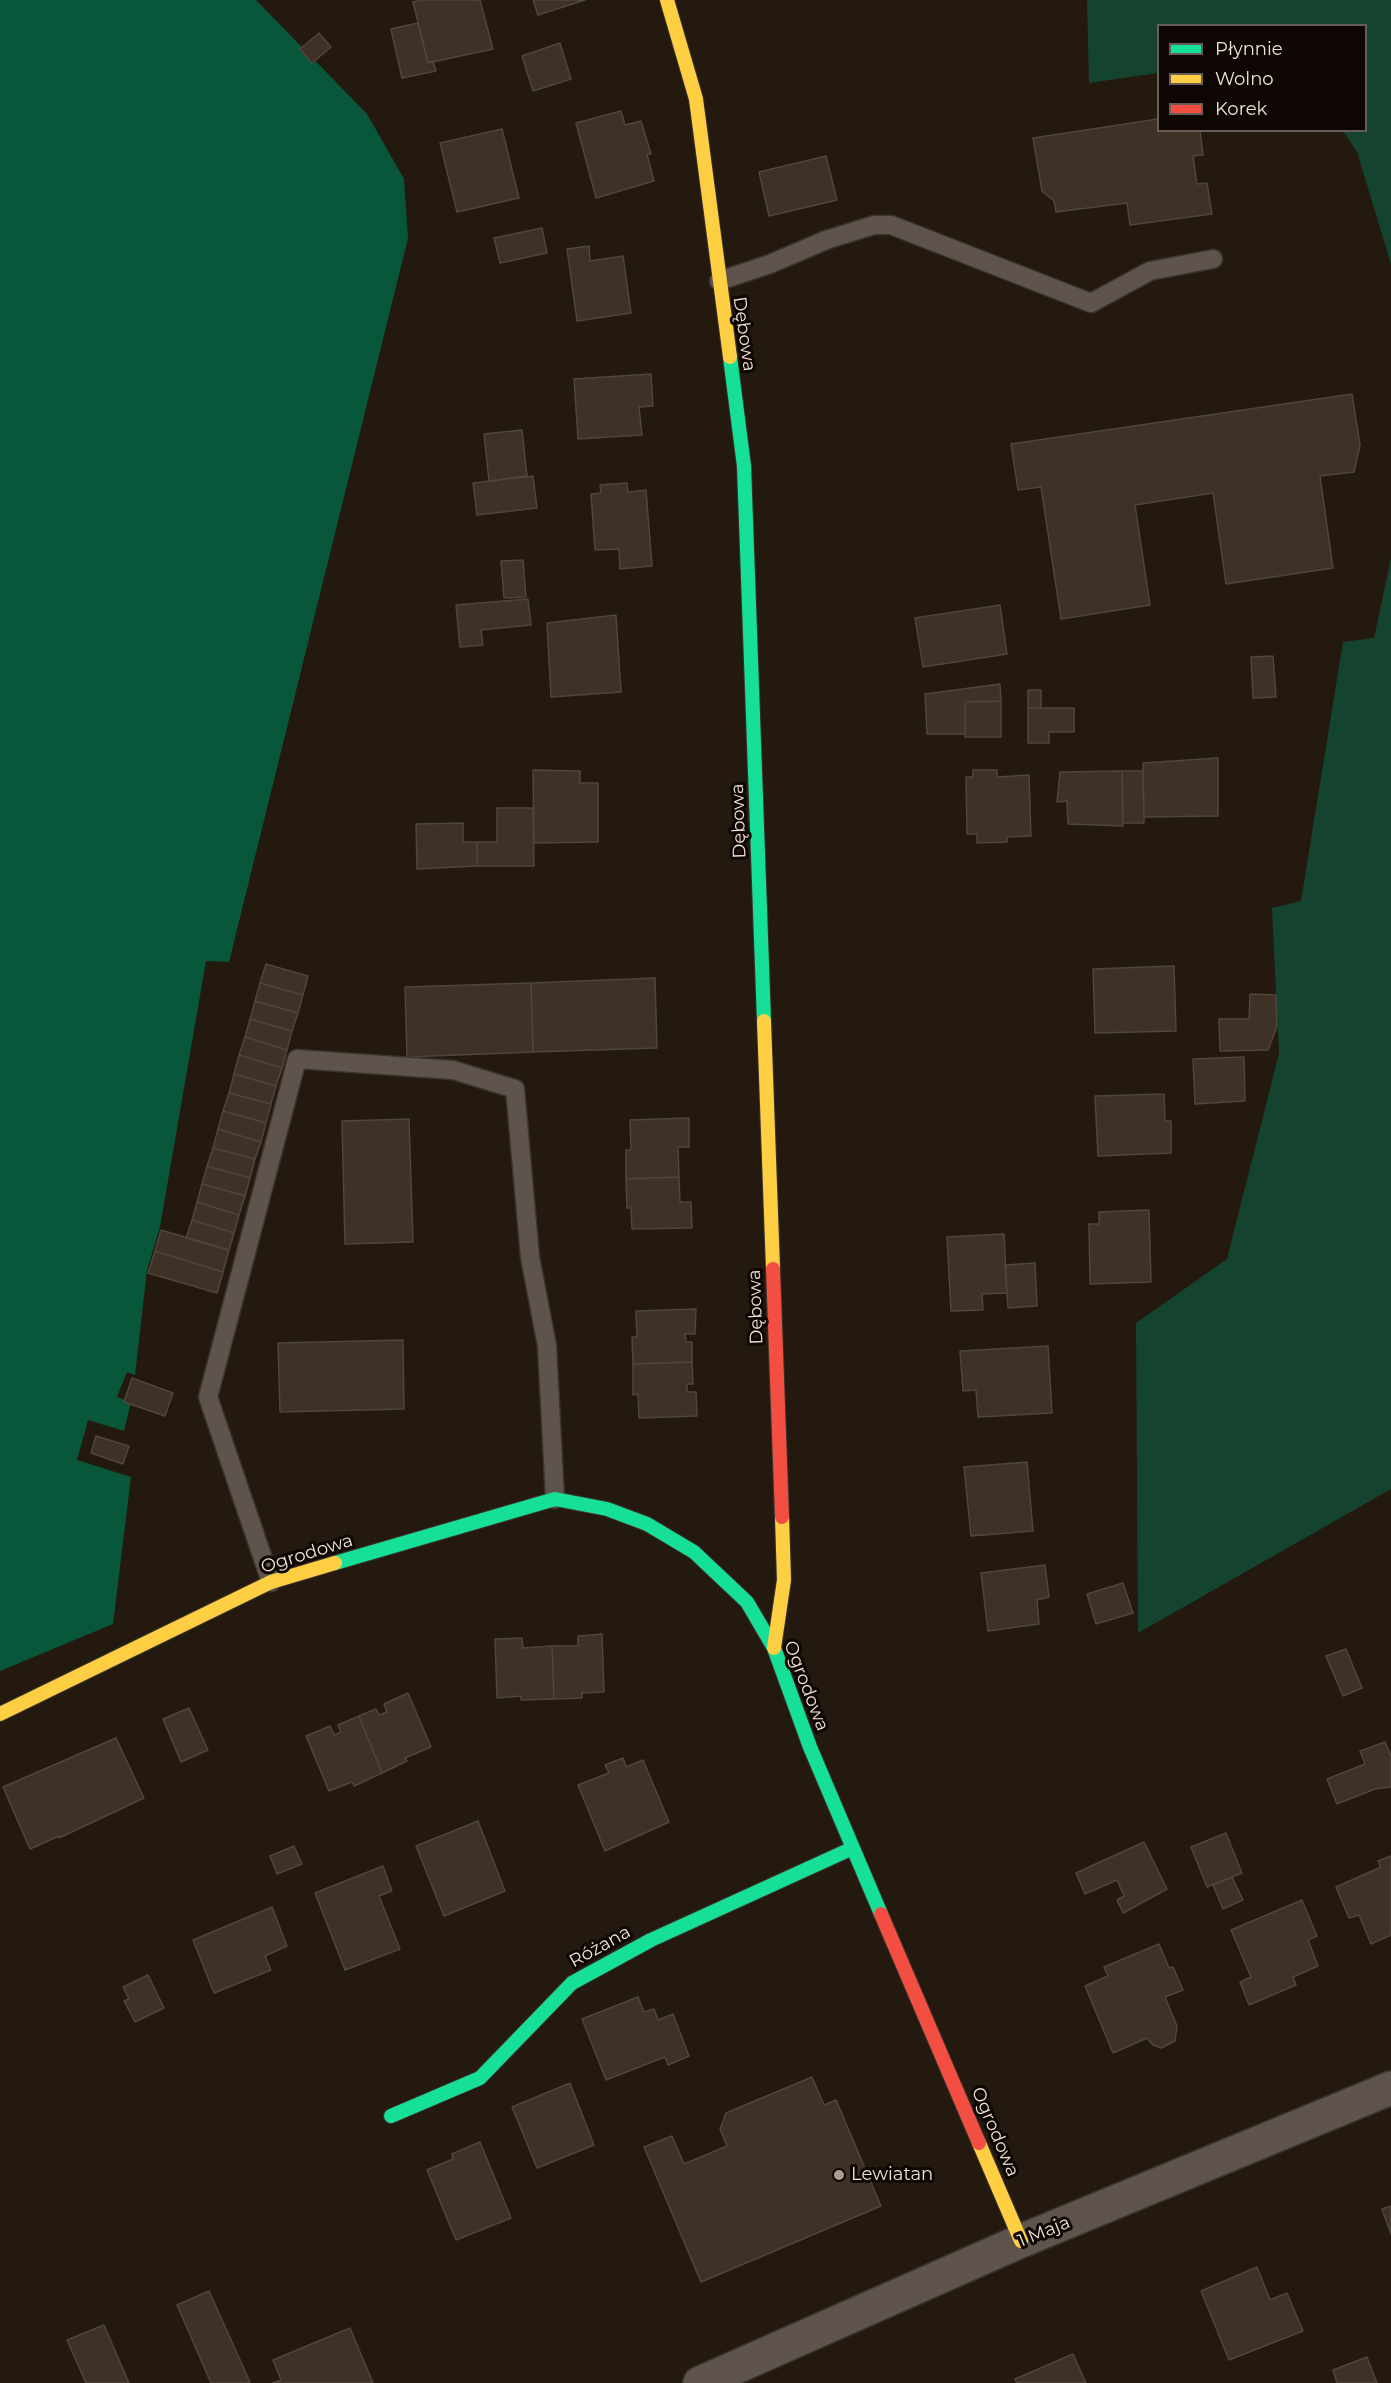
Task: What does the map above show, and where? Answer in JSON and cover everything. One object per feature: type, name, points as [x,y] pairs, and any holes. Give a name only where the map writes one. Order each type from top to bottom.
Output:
[{"type":"street","name":"Dębowa","points":[[667,0],[696,99],[744,466],[784,1580],[774,1648]]},
{"type":"street","name":"Ogrodowa","points":[[0,1714],[271,1582],[555,1499],[607,1509],[648,1524],[694,1552],[747,1602],[774,1648],[810,1747],[1021,2241]]},
{"type":"street","name":"Różana","points":[[391,2116],[480,2078],[572,1983],[651,1940],[853,1848]]},
{"type":"street","name":"1 Maja","points":[[711,2381],[1021,2241],[1391,2088]]},
{"type":"lane","points":[[719,280],[770,264],[826,240],[874,225],[891,225],[1091,303],[1150,271],[1213,259]]},
{"type":"lane","points":[[271,1582],[208,1397],[297,1059],[453,1070],[515,1089],[530,1257],[547,1346],[555,1499]]},
{"type":"green space","points":[[0,0],[256,0],[367,114],[404,179],[408,238],[229,962],[206,961],[160,1227],[147,1270],[135,1375],[127,1372],[117,1397],[131,1402],[124,1431],[88,1420],[77,1460],[131,1477],[113,1624],[0,1671]]},
{"type":"green space","points":[[1087,0],[1391,0],[1391,264],[1357,152],[1344,132],[1367,132],[1367,24],[1157,24],[1157,73],[1089,83]]},
{"type":"green space","points":[[1391,558],[1391,1489],[1138,1633],[1136,1323],[1227,1259],[1279,1053],[1272,908],[1301,901],[1343,642],[1374,638]]},
{"type":"building","points":[[480,0],[493,49],[428,63],[413,2]]},
{"type":"building","points":[[533,0],[585,0],[538,15]]},
{"type":"building","points":[[418,23],[428,63],[433,61],[436,71],[402,78],[391,29]]},
{"type":"building","points":[[319,33],[331,47],[312,63],[300,49]]},
{"type":"building","points":[[560,43],[571,79],[533,91],[522,56]]},
{"type":"building","points":[[621,111],[625,125],[641,121],[651,154],[647,154],[654,181],[596,198],[576,123]]},
{"type":"building","points":[[1157,119],[1157,132],[1200,132],[1203,155],[1193,156],[1197,184],[1207,183],[1212,214],[1130,225],[1127,203],[1056,212],[1054,201],[1042,191],[1033,138]]},
{"type":"building","points":[[502,129],[519,198],[457,212],[440,143]]},
{"type":"building","points":[[826,156],[837,200],[769,216],[759,172]]},
{"type":"building","points":[[542,228],[547,253],[500,263],[494,238]]},
{"type":"building","points":[[589,246],[590,261],[623,256],[631,313],[577,321],[567,249]]},
{"type":"building","points":[[651,374],[653,406],[639,407],[642,435],[578,439],[574,379]]},
{"type":"building","points":[[1352,394],[1360,445],[1354,472],[1320,476],[1333,568],[1226,584],[1213,493],[1135,505],[1150,605],[1061,619],[1041,487],[1018,490],[1011,444]]},
{"type":"building","points":[[522,430],[527,476],[489,481],[484,434]]},
{"type":"building","points":[[533,476],[537,508],[477,515],[473,483]]},
{"type":"building","points":[[627,483],[628,492],[646,490],[652,566],[620,569],[619,549],[595,550],[591,494],[601,493],[600,485]]},
{"type":"building","points":[[523,560],[526,597],[504,598],[501,561]]},
{"type":"building","points":[[528,599],[531,625],[481,630],[483,645],[460,647],[456,605]]},
{"type":"building","points":[[1000,605],[1007,654],[923,667],[915,618]]},
{"type":"building","points":[[616,615],[621,692],[551,697],[547,623]]},
{"type":"building","points":[[1273,656],[1276,697],[1253,698],[1251,657]]},
{"type":"building","points":[[1000,684],[1001,701],[965,702],[965,734],[927,734],[925,694]]},
{"type":"building","points":[[1028,690],[1041,690],[1041,708],[1028,708]]},
{"type":"building","points":[[1001,701],[1001,737],[965,737],[965,702]]},
{"type":"building","points":[[1028,708],[1074,708],[1074,732],[1049,732],[1049,743],[1028,743]]},
{"type":"building","points":[[1218,758],[1218,816],[1144,817],[1143,763]]},
{"type":"building","points":[[533,770],[580,771],[580,783],[598,783],[598,842],[534,843]]},
{"type":"building","points":[[973,770],[997,770],[997,777],[1029,775],[1031,836],[1007,837],[1007,842],[977,843],[977,834],[967,834],[966,777],[973,777]]},
{"type":"building","points":[[1122,771],[1123,826],[1068,824],[1067,801],[1057,802],[1060,772]]},
{"type":"building","points":[[1122,771],[1143,771],[1144,823],[1123,823]]},
{"type":"building","points":[[497,808],[533,808],[534,866],[477,866],[477,842],[497,842]]},
{"type":"building","points":[[463,823],[463,842],[477,842],[477,866],[417,869],[416,824]]},
{"type":"building","points":[[266,964],[308,976],[303,995],[260,983]]},
{"type":"building","points":[[1174,966],[1176,1031],[1095,1033],[1093,969]]},
{"type":"building","points":[[655,978],[657,1048],[533,1052],[531,983]]},
{"type":"building","points":[[260,983],[303,995],[298,1013],[255,1001]]},
{"type":"building","points":[[531,983],[533,1052],[407,1057],[405,987]]},
{"type":"building","points":[[1250,994],[1276,995],[1277,1027],[1268,1050],[1220,1051],[1219,1019],[1249,1019]]},
{"type":"building","points":[[255,1001],[298,1013],[292,1031],[250,1019]]},
{"type":"building","points":[[250,1019],[292,1031],[287,1050],[245,1037]]},
{"type":"building","points":[[245,1037],[287,1050],[282,1068],[239,1055]]},
{"type":"building","points":[[239,1055],[282,1068],[276,1086],[234,1074]]},
{"type":"building","points":[[1244,1057],[1245,1101],[1195,1104],[1193,1059]]},
{"type":"building","points":[[234,1074],[276,1086],[271,1104],[229,1093]]},
{"type":"building","points":[[229,1093],[271,1104],[266,1123],[223,1111]]},
{"type":"building","points":[[1164,1094],[1165,1121],[1171,1121],[1171,1153],[1098,1156],[1095,1096]]},
{"type":"building","points":[[223,1111],[266,1123],[261,1142],[218,1129]]},
{"type":"building","points":[[689,1118],[689,1147],[678,1147],[679,1177],[626,1179],[626,1150],[631,1150],[630,1120]]},
{"type":"building","points":[[409,1119],[413,1242],[345,1244],[342,1121]]},
{"type":"building","points":[[218,1129],[261,1142],[255,1159],[213,1148]]},
{"type":"building","points":[[213,1148],[255,1159],[250,1178],[207,1166]]},
{"type":"building","points":[[207,1166],[250,1178],[245,1196],[202,1184]]},
{"type":"building","points":[[679,1177],[680,1202],[691,1202],[692,1228],[632,1229],[631,1208],[627,1208],[626,1179]]},
{"type":"building","points":[[202,1184],[245,1196],[239,1215],[197,1202]]},
{"type":"building","points":[[197,1202],[239,1215],[234,1233],[192,1220]]},
{"type":"building","points":[[1149,1210],[1151,1282],[1090,1284],[1089,1224],[1099,1224],[1099,1212]]},
{"type":"building","points":[[192,1220],[234,1233],[229,1250],[186,1238]]},
{"type":"building","points":[[161,1230],[229,1250],[223,1272],[155,1251]]},
{"type":"building","points":[[1004,1234],[1007,1293],[982,1294],[983,1310],[951,1311],[947,1237]]},
{"type":"building","points":[[155,1251],[223,1272],[217,1293],[148,1273]]},
{"type":"building","points":[[1035,1263],[1037,1306],[1008,1308],[1005,1265]]},
{"type":"building","points":[[696,1309],[695,1334],[685,1334],[686,1342],[692,1342],[692,1362],[633,1364],[632,1337],[637,1337],[636,1311]]},
{"type":"building","points":[[403,1340],[404,1409],[280,1412],[278,1343]]},
{"type":"building","points":[[1048,1346],[1052,1413],[978,1417],[976,1390],[963,1391],[960,1351]]},
{"type":"building","points":[[692,1362],[693,1384],[687,1384],[687,1392],[696,1392],[697,1416],[639,1418],[638,1394],[633,1395],[633,1364]]},
{"type":"building","points":[[132,1378],[173,1393],[165,1416],[124,1402]]},
{"type":"building","points":[[96,1436],[129,1446],[123,1464],[91,1453]]},
{"type":"building","points":[[1027,1462],[1033,1531],[971,1536],[964,1467]]},
{"type":"building","points":[[1045,1565],[1049,1597],[1037,1600],[1039,1624],[988,1631],[981,1573]]},
{"type":"building","points":[[1123,1583],[1133,1613],[1096,1624],[1087,1594]]},
{"type":"building","points":[[602,1634],[604,1692],[582,1693],[582,1698],[554,1699],[552,1646],[578,1646],[578,1636]]},
{"type":"building","points":[[522,1638],[523,1648],[552,1646],[554,1699],[521,1700],[521,1696],[497,1698],[495,1639]]},
{"type":"building","points":[[1346,1649],[1362,1688],[1343,1696],[1326,1656]]},
{"type":"building","points":[[408,1693],[431,1747],[405,1758],[407,1761],[382,1773],[359,1716],[376,1709],[379,1715],[387,1712],[384,1704]]},
{"type":"building","points":[[189,1708],[208,1750],[181,1762],[163,1719]]},
{"type":"building","points":[[359,1716],[382,1773],[354,1786],[352,1782],[329,1791],[306,1736],[330,1726],[334,1735],[341,1732],[338,1725]]},
{"type":"building","points":[[116,1738],[144,1798],[59,1838],[59,1836],[30,1849],[3,1787]]},
{"type":"building","points":[[1385,1742],[1391,1756],[1391,1787],[1375,1789],[1337,1804],[1327,1779],[1365,1764],[1360,1751]]},
{"type":"building","points":[[623,1758],[626,1767],[643,1760],[669,1822],[605,1851],[578,1785],[609,1773],[605,1765]]},
{"type":"building","points":[[478,1821],[505,1891],[444,1916],[416,1846]]},
{"type":"building","points":[[1226,1833],[1242,1873],[1207,1887],[1191,1847]]},
{"type":"building","points":[[1144,1842],[1167,1889],[1123,1913],[1117,1900],[1124,1896],[1117,1880],[1085,1894],[1076,1873]]},
{"type":"building","points":[[294,1846],[302,1864],[277,1874],[270,1856]]},
{"type":"building","points":[[1391,1856],[1391,1935],[1371,1944],[1359,1915],[1349,1918],[1336,1887],[1381,1867],[1378,1861]]},
{"type":"building","points":[[383,1866],[392,1891],[379,1896],[400,1949],[345,1970],[315,1893]]},
{"type":"building","points":[[1232,1877],[1243,1900],[1223,1909],[1213,1885]]},
{"type":"building","points":[[1302,1900],[1317,1936],[1308,1940],[1318,1966],[1293,1977],[1296,1985],[1249,2005],[1240,1982],[1251,1977],[1231,1930]]},
{"type":"building","points":[[272,1907],[287,1946],[265,1956],[271,1970],[214,1993],[193,1940]]},
{"type":"building","points":[[1159,1944],[1169,1968],[1173,1967],[1183,1990],[1165,1997],[1177,2026],[1175,2041],[1161,2048],[1153,2045],[1147,2038],[1113,2053],[1085,1986],[1108,1976],[1104,1967]]},
{"type":"building","points":[[148,1975],[164,2008],[135,2022],[124,2001],[129,1999],[123,1987]]},
{"type":"building","points":[[638,1997],[644,2012],[654,2009],[658,2020],[673,2014],[689,2056],[668,2065],[665,2057],[606,2080],[582,2019]]},
{"type":"building","points":[[812,2077],[824,2105],[836,2100],[881,2206],[701,2282],[644,2147],[672,2136],[684,2164],[727,2146],[720,2129],[726,2113]]},
{"type":"building","points":[[570,2083],[594,2145],[537,2168],[512,2107]]},
{"type":"building","points":[[480,2142],[511,2218],[456,2240],[427,2170],[453,2159],[452,2154]]},
{"type":"building","points":[[1391,2206],[1391,2234],[1382,2209]]},
{"type":"building","points":[[1257,2267],[1270,2300],[1287,2293],[1303,2331],[1229,2360],[1201,2291]]},
{"type":"building","points":[[209,2291],[250,2382],[211,2383],[177,2305]]},
{"type":"building","points":[[104,2325],[129,2383],[86,2383],[67,2340]]},
{"type":"building","points":[[350,2328],[373,2383],[273,2383],[281,2380],[273,2360]]},
{"type":"building","points":[[1073,2354],[1086,2383],[1017,2383],[1015,2379]]},
{"type":"building","points":[[1367,2357],[1377,2383],[1337,2383],[1333,2370]]},
{"type":"traffic: fast","points":[[730,357],[744,466],[764,1021]]},
{"type":"traffic: fast","points":[[335,1563],[555,1499],[607,1509],[647,1524],[694,1552],[747,1602],[774,1648],[810,1747],[881,1914]]},
{"type":"traffic: fast","points":[[391,2116],[480,2078],[572,1983],[651,1940],[853,1848]]},
{"type":"traffic: slow","points":[[667,0],[696,99],[730,357]]},
{"type":"traffic: slow","points":[[764,1021],[773,1269]]},
{"type":"traffic: slow","points":[[774,1648],[784,1580],[782,1517]]},
{"type":"traffic: slow","points":[[0,1714],[271,1582],[335,1563]]},
{"type":"traffic: slow","points":[[979,2143],[1021,2241]]},
{"type":"traffic: jam","points":[[773,1269],[782,1517]]},
{"type":"traffic: jam","points":[[881,1914],[979,2143]]},
{"type":"place","name":"Lewiatan","points":[[839,2175]]}]
